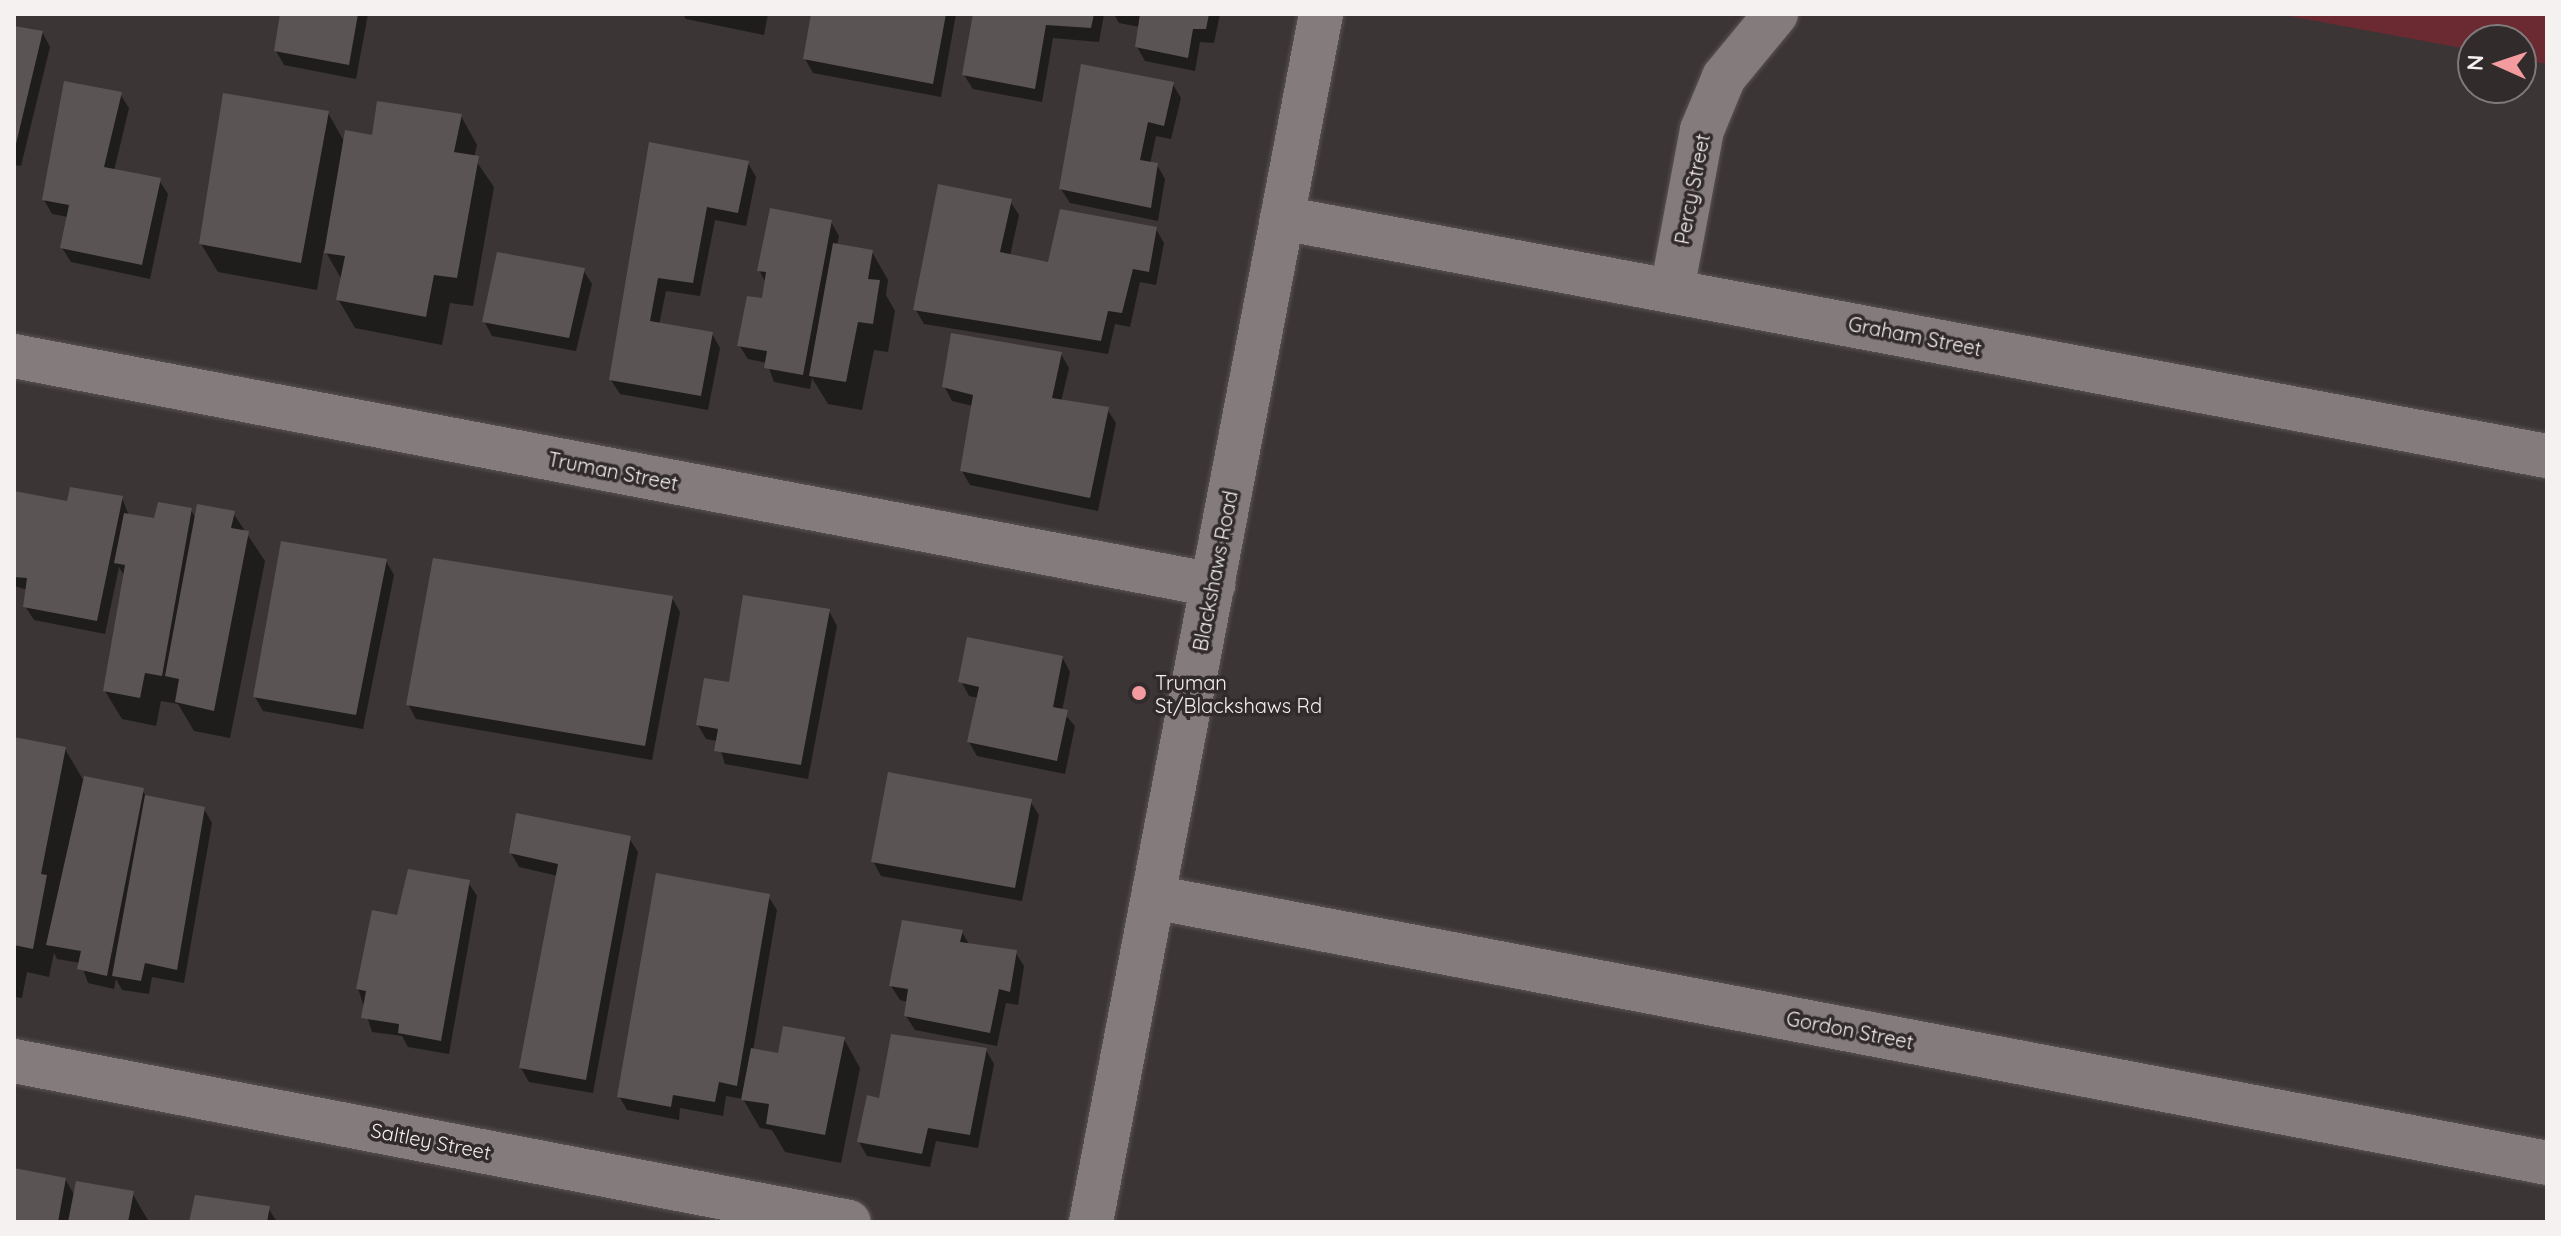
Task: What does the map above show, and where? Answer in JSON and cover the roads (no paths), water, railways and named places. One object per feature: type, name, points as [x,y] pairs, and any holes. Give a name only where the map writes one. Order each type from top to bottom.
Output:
[{"type":"street","name":"Blackshaws Road","points":[[1091,1222],[1321,14]]},
{"type":"street","name":"Percy Street","points":[[1672,290],[1702,130],[1724,77],[1776,14]]},
{"type":"street","name":"Graham Street","points":[[1282,218],[2547,456]]},
{"type":"street","name":"Truman Street","points":[[14,356],[1213,585]]},
{"type":"street","name":"Gordon Street","points":[[1153,897],[2547,1163]]},
{"type":"street","name":"Saltley Street","points":[[14,1061],[849,1222]]},
{"type":"place","name":"Truman St/Blackshaws Rd","points":[[1139,693]]}]
